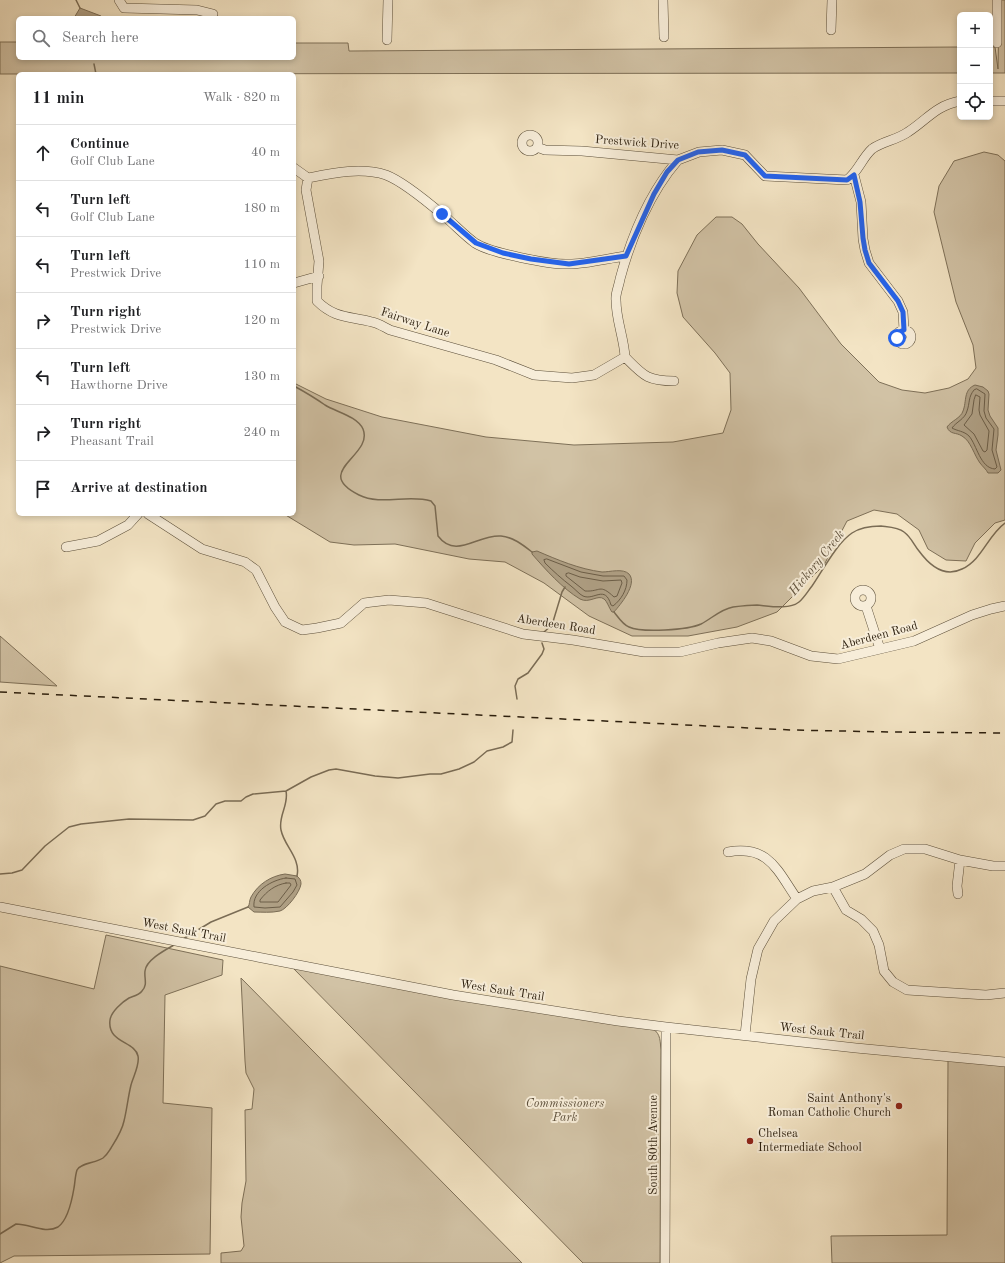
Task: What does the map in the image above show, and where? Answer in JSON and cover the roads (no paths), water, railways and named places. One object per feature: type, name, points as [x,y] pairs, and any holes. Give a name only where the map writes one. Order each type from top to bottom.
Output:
[{"type":"street","points":[[119,0],[124,8],[197,10],[213,14]]},
{"type":"street","points":[[387,40],[388,0]]},
{"type":"street","points":[[663,0],[664,37]]},
{"type":"street","points":[[831,30],[832,0]]},
{"type":"street","points":[[997,0],[997,43]]},
{"type":"street","points":[[993,101],[1005,101]]},
{"type":"street","points":[[904,330],[903,312],[898,301],[869,263],[865,250],[860,202],[854,175],[860,163],[876,146],[907,133],[939,108],[957,102]]},
{"type":"street","name":"Prestwick Drive","points":[[537,147],[545,150],[582,151],[678,160],[698,152],[722,150],[745,155],[765,176],[847,180],[854,175]]},
{"type":"street","points":[[674,381],[659,381],[644,376],[625,357],[625,346],[618,322],[615,298],[626,256],[654,194],[667,172],[678,160]]},
{"type":"street","points":[[296,169],[308,178],[340,171],[386,175],[402,184],[442,214],[476,243],[503,253],[531,259],[569,264],[626,256]]},
{"type":"street","name":"Fairway Lane","points":[[308,178],[306,190],[319,261],[317,286],[318,301],[325,309],[337,315],[373,322],[390,330],[496,360],[534,375],[572,378],[594,375],[625,357]]},
{"type":"street","points":[[296,282],[319,276]]},
{"type":"street","points":[[66,547],[98,541],[128,525],[136,516]]},
{"type":"street","name":"Aberdeen Road","points":[[151,516],[202,549],[245,562],[256,570],[275,607],[285,622],[302,630],[341,623],[364,603],[389,600],[426,603],[523,634],[573,640],[644,652],[680,652],[718,643],[752,638],[771,641],[811,656],[838,659],[914,641],[972,615],[1005,606]]},
{"type":"street","points":[[866,606],[880,649]]},
{"type":"street","points":[[744,1035],[751,980],[758,949],[774,921],[797,900],[813,891],[834,887],[866,874],[890,856],[904,849],[924,849],[960,860],[993,866],[1005,866]]},
{"type":"street","points":[[728,852],[741,850],[761,854],[776,867],[797,900]]},
{"type":"street","points":[[958,894],[957,886],[960,860]]},
{"type":"street","points":[[834,887],[846,910],[861,919],[873,931],[880,945],[884,971],[892,982],[907,990],[986,995],[1005,992]]},
{"type":"street","name":"West Sauk Trail","points":[[0,907],[453,995],[618,1021],[1005,1062]]},
{"type":"street","name":"South 80th Avenue","points":[[665,1263],[666,1026]]},
{"type":"water","points":[[80,8],[101,16],[75,16]]},
{"type":"water","points":[[975,385],[983,387],[988,391],[988,410],[998,428],[996,450],[1001,470],[998,473],[988,473],[978,460],[968,441],[962,436],[948,430],[947,427],[962,413],[967,393],[971,387]]},
{"type":"water","points":[[537,551],[585,569],[602,572],[626,572],[631,578],[630,589],[614,612],[612,612],[606,601],[602,598],[587,600],[580,599],[567,590],[532,554],[532,552]]},
{"type":"water","points":[[285,874],[297,876],[301,884],[296,896],[283,910],[273,912],[254,912],[248,907],[251,897],[257,888],[265,881]]},
{"type":"waterway","name":"Hickory Creek","points":[[76,0],[80,8]]},
{"type":"waterway","name":"Hickory Creek","points":[[94,64],[96,72]]},
{"type":"waterway","name":"Hickory Creek","points":[[296,387],[330,408],[356,421],[363,429],[364,439],[360,447],[342,471],[341,478],[346,486],[359,495],[376,500],[422,499],[431,501],[435,506],[438,536],[445,543],[452,546],[460,546],[492,536],[501,536],[514,540],[532,552]]},
{"type":"waterway","name":"Hickory Creek","points":[[614,612],[623,623],[629,627],[644,630],[665,630],[686,628],[701,624],[720,612],[733,607],[748,605],[773,607],[790,606],[799,602],[804,596],[830,557],[846,537],[862,528],[870,527],[881,526],[902,530],[909,536],[917,549],[933,566],[943,571],[955,571],[962,569],[975,560],[994,534],[1005,523]]},
{"type":"waterway","points":[[544,632],[552,625],[562,592],[565,587]]},
{"type":"waterway","points":[[517,699],[515,686],[518,679],[528,673],[542,654],[544,649],[542,643]]},
{"type":"waterway","points":[[0,874],[22,870],[45,846],[69,827],[81,824],[129,819],[193,820],[205,816],[216,804],[225,801],[241,801],[253,794],[286,791],[311,777],[336,769],[375,776],[398,778],[441,774],[459,769],[474,762],[487,751],[503,747],[512,742],[513,730]]},
{"type":"waterway","points":[[286,791],[287,796],[280,825],[285,841],[297,863],[297,876]]},
{"type":"waterway","points":[[183,939],[211,922],[248,907]]},
{"type":"waterway","points":[[0,1234],[16,1224],[43,1229],[53,1229],[58,1227],[64,1220],[69,1209],[77,1170],[85,1164],[103,1158],[115,1142],[123,1125],[131,1085],[137,1067],[138,1056],[132,1047],[117,1038],[113,1033],[110,1028],[110,1020],[117,1008],[123,1002],[139,994],[144,989],[146,967],[152,959],[174,945]]},
{"type":"railway","points":[[0,692],[792,730],[1005,733]]},
{"type":"place","name":"Saint Anthony's Roman Catholic Church","points":[[899,1106]]},
{"type":"place","name":"Chelsea Intermediate School","points":[[750,1141]]},
{"type":"park label","name":"Commissioners Park","points":[[565,1111]]}]
